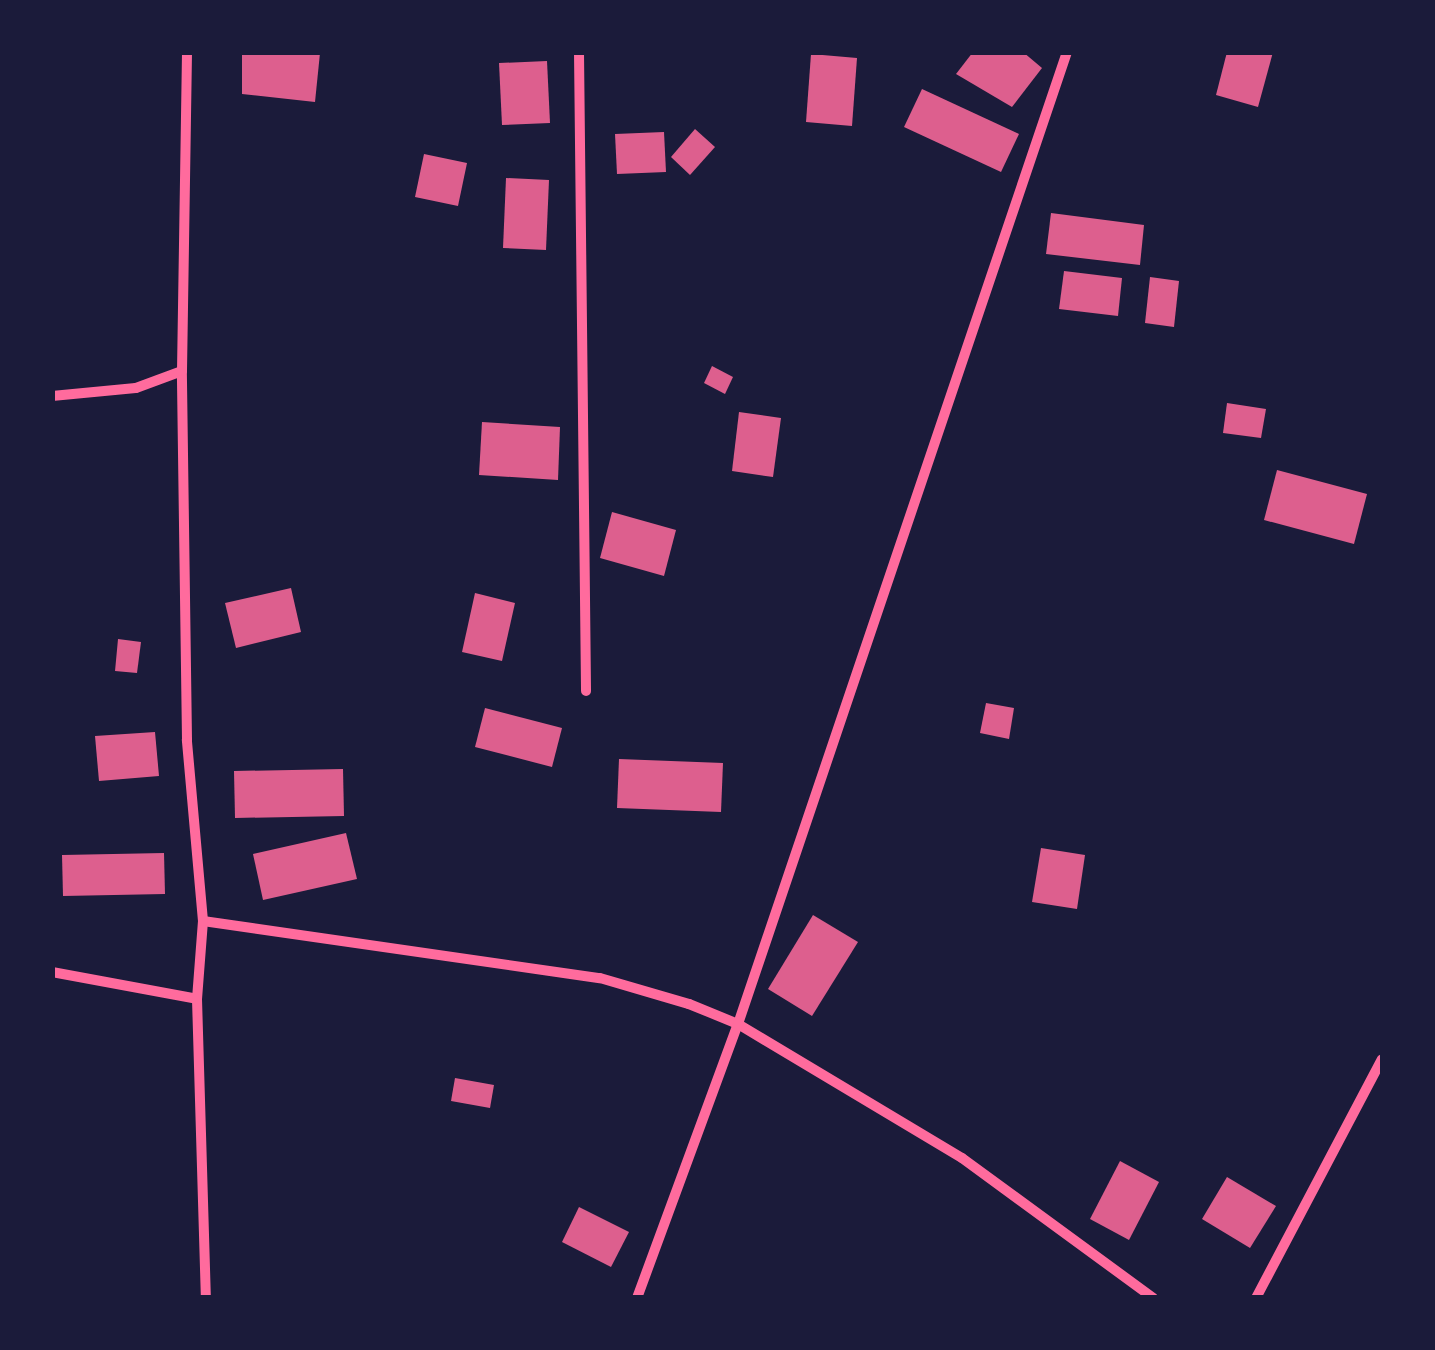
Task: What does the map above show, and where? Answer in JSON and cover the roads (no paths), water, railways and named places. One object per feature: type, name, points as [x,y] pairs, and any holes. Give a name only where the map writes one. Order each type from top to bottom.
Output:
[{"type":"street","points":[[187,52],[182,370],[187,740],[203,921],[198,999],[206,1298]]},
{"type":"street","points":[[579,52],[586,691]]},
{"type":"street","points":[[637,1298],[738,1024],[1067,52]]},
{"type":"street","points":[[52,396],[136,388],[182,370]]},
{"type":"street","points":[[203,921],[452,962],[600,978],[738,1024],[962,1158],[1154,1298]]},
{"type":"street","points":[[52,972],[198,999]]},
{"type":"street","points":[[1256,1298],[1382,1059]]}]
